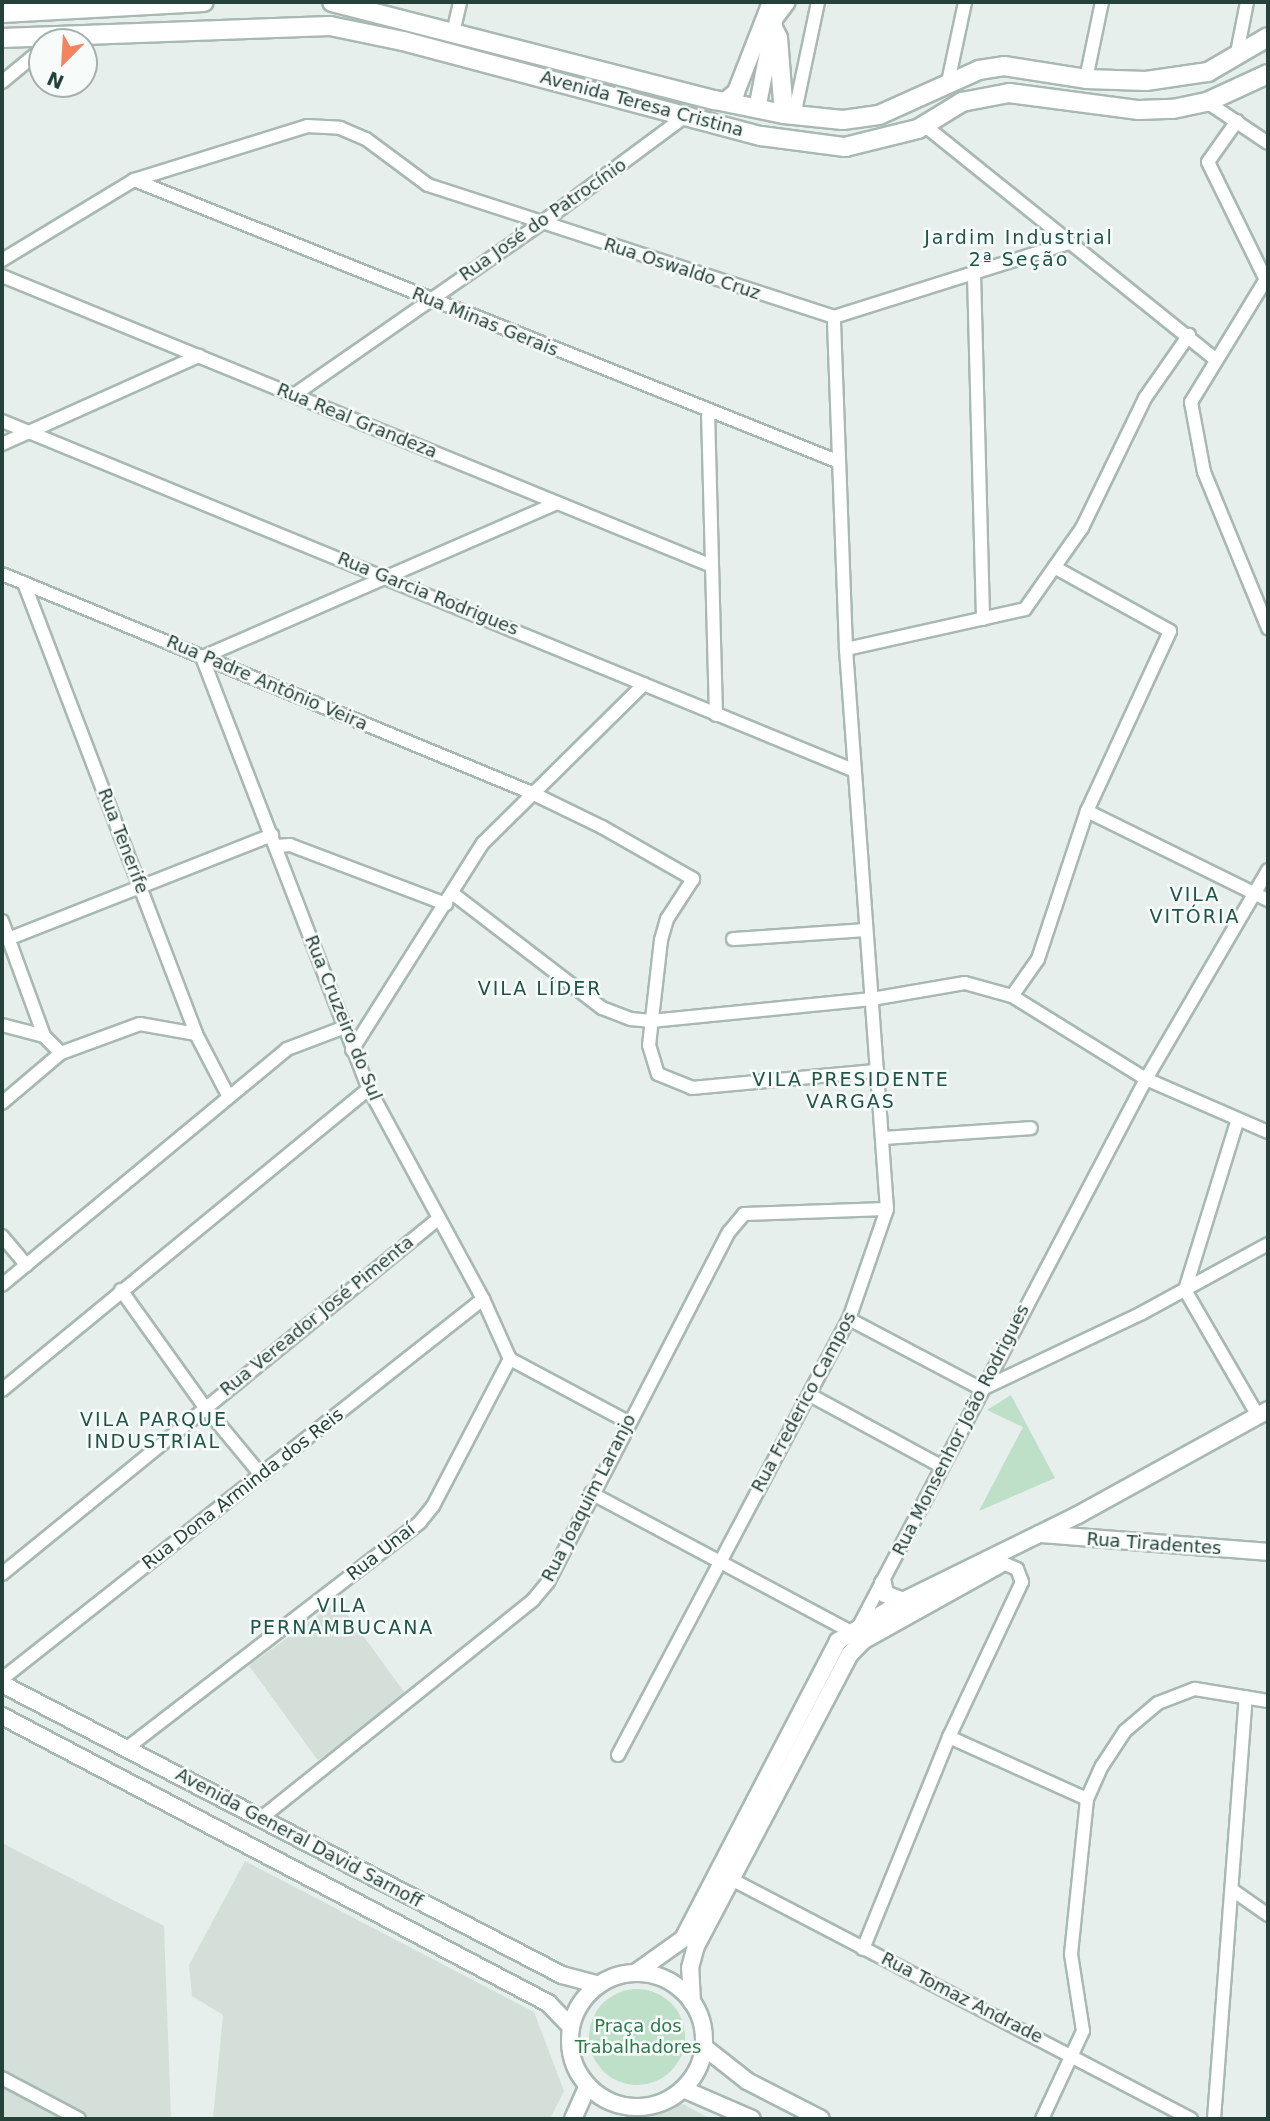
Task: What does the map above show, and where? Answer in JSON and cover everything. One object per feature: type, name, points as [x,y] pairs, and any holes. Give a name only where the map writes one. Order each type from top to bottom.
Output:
[{"type":"main road","points":[[6,9],[204,2]]},
{"type":"main road","name":"Avenida Teresa Cristina","points":[[332,2],[724,102],[789,115],[843,120],[878,115],[979,71],[1004,66],[1086,79],[1146,81],[1208,72],[1268,37]]},
{"type":"main road","points":[[773,24],[778,38],[789,115]]},
{"type":"main road","name":"Avenida Teresa Cristina","points":[[98,36],[330,26],[403,41],[761,136],[845,148],[924,125],[962,102],[1009,93],[1139,110],[1207,102],[1268,74]]},
{"type":"main road","name":"Avenida Teresa Cristina","points":[[2,38],[28,38]]},
{"type":"main road","points":[[687,115],[703,110],[745,117],[757,109]]},
{"type":"street","points":[[453,33],[460,2]]},
{"type":"street","points":[[757,109],[773,24],[773,2]]},
{"type":"street","points":[[724,102],[736,92],[773,2]]},
{"type":"street","points":[[773,24],[787,2]]},
{"type":"street","points":[[789,115],[818,2]]},
{"type":"street","points":[[947,87],[965,2]]},
{"type":"street","points":[[1086,79],[1102,2]]},
{"type":"street","points":[[1236,58],[1247,2]]},
{"type":"street","points":[[2,82],[28,61]]},
{"type":"street","points":[[1207,102],[1268,143]]},
{"type":"street","name":"Rua José do Patrocínio","points":[[294,395],[540,225],[687,115]]},
{"type":"street","points":[[1237,121],[1208,162],[1267,278],[1191,402],[1204,472],[1268,628]]},
{"type":"street","points":[[924,125],[1068,243],[1189,335],[1215,359]]},
{"type":"street","name":"Rua Oswaldo Cruz","points":[[134,180],[307,126],[340,128],[366,139],[428,185],[540,225],[834,317]]},
{"type":"street","points":[[2,260],[134,180]]},
{"type":"street","name":"Rua Minas Gerais","points":[[134,180],[837,461]]},
{"type":"street","points":[[834,317],[1068,243]]},
{"type":"street","points":[[974,274],[983,619]]},
{"type":"street","name":"Rua Real Grandeza","points":[[2,276],[712,566]]},
{"type":"street","name":"Rua Frederico Campos","points":[[618,1755],[717,1563],[849,1319],[887,1209],[853,770],[837,461],[834,317]]},
{"type":"street","points":[[846,649],[1026,610],[1093,508],[1145,398],[1189,335]]},
{"type":"street","points":[[2,444],[199,356]]},
{"type":"street","points":[[708,411],[716,715]]},
{"type":"street","name":"Rua Garcia Rodrigues","points":[[2,421],[853,770]]},
{"type":"street","points":[[202,657],[557,503]]},
{"type":"street","points":[[1012,996],[1038,959],[1087,811],[1170,631],[1054,567]]},
{"type":"street","name":"Rua Padre Antônio Veira","points":[[2,573],[532,793],[602,827],[692,879],[667,919],[651,1021]]},
{"type":"street","name":"Rua Tenerife","points":[[24,583],[196,1034],[229,1097]]},
{"type":"street","name":"Rua Cruzeiro do Sul","points":[[202,657],[352,1050],[369,1088],[483,1299],[510,1359]]},
{"type":"street","points":[[352,1050],[483,843],[644,684]]},
{"type":"street","points":[[1087,811],[1257,892],[1268,900]]},
{"type":"street","points":[[8,939],[139,884],[274,841],[449,898],[602,1008],[651,1021],[872,999],[965,984],[1012,996],[1146,1079],[1237,1122],[1268,1132]]},
{"type":"street","name":"Rua Monsenhor João Rodrigues","points":[[692,2002],[690,1968],[696,1946],[850,1654],[857,1633],[941,1466],[1146,1079],[1268,870]]},
{"type":"street","points":[[2,921],[44,1036],[61,1053]]},
{"type":"street","points":[[733,939],[864,930]]},
{"type":"street","points":[[651,1021],[649,1045],[658,1074],[692,1088],[877,1071]]},
{"type":"street","points":[[2,1103],[61,1053],[140,1024],[196,1034]]},
{"type":"street","points":[[2,1025],[44,1036]]},
{"type":"street","points":[[2,1285],[286,1049],[345,1027]]},
{"type":"street","points":[[2,1390],[369,1088]]},
{"type":"street","points":[[857,1633],[903,1601],[1078,1515],[1263,1413],[1185,1290],[1237,1122]]},
{"type":"street","points":[[882,1138],[1031,1128]]},
{"type":"street","name":"Rua Joaquim Laranjo","points":[[260,1819],[533,1600],[548,1582],[591,1493],[729,1232],[744,1214],[887,1209]]},
{"type":"street","name":"Rua Vereador José Pimenta","points":[[2,1574],[204,1406],[438,1219]]},
{"type":"street","points":[[2,1236],[26,1265]]},
{"type":"street","points":[[849,1319],[982,1390],[1185,1290],[1268,1244]]},
{"type":"street","points":[[121,1290],[204,1406],[261,1475]]},
{"type":"street","name":"Rua Dona Arminda dos Reis","points":[[2,1679],[483,1299]]},
{"type":"street","points":[[510,1359],[628,1422]]},
{"type":"street","name":"Rua Unaí","points":[[127,1748],[420,1522],[433,1506],[510,1359]]},
{"type":"street","points":[[810,1395],[941,1466]]},
{"type":"street","points":[[591,1493],[717,1563],[857,1633]]},
{"type":"street","points":[[857,1633],[1057,1537],[1078,1515]]},
{"type":"street","name":"Rua Tiradentes","points":[[1040,1534],[1268,1552]]},
{"type":"street","points":[[863,1949],[949,1737],[1022,1581],[1017,1569],[1003,1563]]},
{"type":"street","points":[[883,1583],[885,1594],[903,1601]]},
{"type":"street","name":"Rua Monsenhor João Rodrigues","points":[[638,1972],[683,1939],[838,1641],[857,1633]]},
{"type":"street","name":"Avenida General David Sarnoff","points":[[2,1684],[562,1975],[599,1985]]},
{"type":"street","points":[[1041,2119],[1074,2055],[1084,2015],[1070,1954],[1087,1799],[1125,1731],[1158,1703],[1195,1689],[1268,1701]]},
{"type":"street","points":[[1214,2119],[1234,1891],[1247,1697]]},
{"type":"street","name":"Avenida General David Sarnoff","points":[[2,1716],[548,2003],[571,2027]]},
{"type":"street","points":[[949,1737],[1087,1799]]},
{"type":"street","name":"Rua Tomaz Andrade","points":[[731,1879],[1074,2055],[1191,2119]]},
{"type":"street","points":[[1234,1891],[1268,1915]]},
{"type":"street","points":[[638,1972],[676,1985],[692,2002],[704,2031],[704,2047],[696,2072],[684,2089],[664,2102],[622,2113],[588,2086],[575,2067],[571,2027],[581,2003],[599,1985],[638,1972]]},
{"type":"street","points":[[704,2047],[747,2081],[821,2119]]},
{"type":"street","points":[[2,2078],[79,2119]]},
{"type":"street","points":[[573,2119],[588,2086]]},
{"type":"street","points":[[684,2089],[752,2119]]},
{"type":"shaded area","points":[[338,1601],[407,1696],[318,1760],[249,1666]]},
{"type":"shaded area","points":[[2,1843],[164,1926],[171,2119],[2,2119]]},
{"type":"shaded area","points":[[245,1861],[534,2012],[564,2091],[550,2119],[213,2119],[223,2015],[192,1996],[189,1965]]},
{"type":"shaded area","points":[[683,2104],[711,2119],[625,2119]]},
{"type":"green space","points":[[1011,1395],[1055,1478],[979,1511],[1023,1427],[987,1410]]},
{"type":"green space","name":"Praça dos Trabalhadores","points":[[637,1989],[655,1993],[671,2003],[681,2019],[685,2037],[681,2055],[671,2071],[655,2081],[637,2085],[619,2081],[603,2071],[593,2055],[589,2037],[593,2019],[603,2003],[619,1993]]},
{"type":"district","name":"Jardim Industrial 2ª Seção","points":[[1019,249]]},
{"type":"district","name":"VILA VITÓRIA","points":[[1195,906]]},
{"type":"district","name":"VILA LÍDER","points":[[540,989]]},
{"type":"district","name":"VILA PRESIDENTE VARGAS","points":[[851,1091]]},
{"type":"district","name":"VILA PARQUE INDUSTRIAL","points":[[154,1431]]},
{"type":"district","name":"VILA PERNAMBUCANA","points":[[342,1617]]}]
